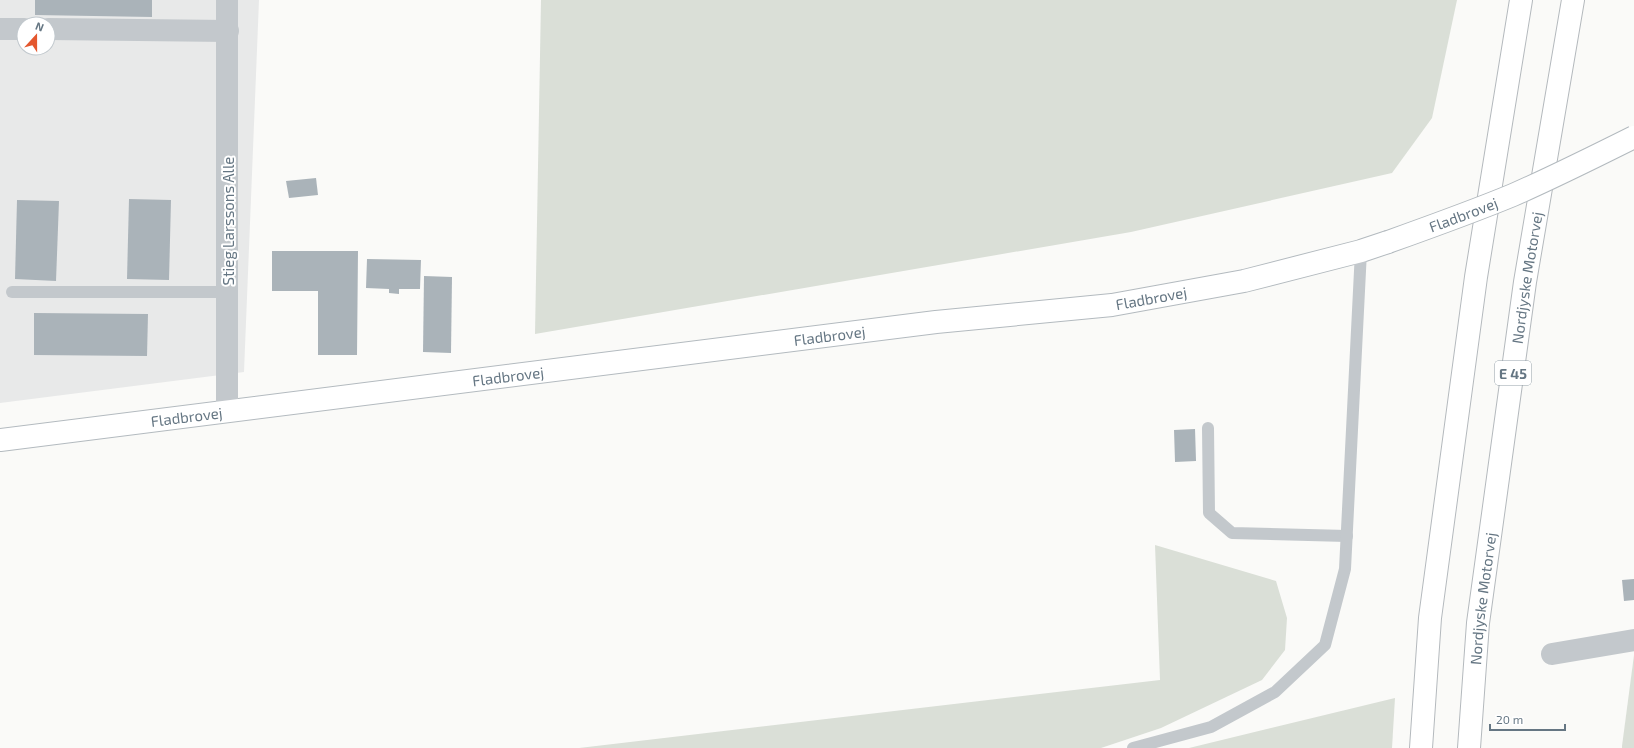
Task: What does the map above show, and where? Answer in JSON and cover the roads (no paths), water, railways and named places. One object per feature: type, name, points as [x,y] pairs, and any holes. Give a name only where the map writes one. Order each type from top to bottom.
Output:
[{"type":"main road","points":[[1421,748],[1430,618],[1476,277],[1521,0]]},
{"type":"main road","name":"Nordjyske Motorvej","points":[[1469,748],[1478,623],[1522,306],[1573,0]]},
{"type":"main road","name":"Fladbrovej","points":[[0,440],[928,322],[1112,304],[1244,281],[1361,251],[1450,220],[1513,195],[1634,137]]},
{"type":"street","name":"Stieg Larssons Alle","points":[[227,0],[227,411]]},
{"type":"street","points":[[0,29],[16,29]]},
{"type":"street","points":[[56,29],[228,31]]},
{"type":"street","points":[[1552,654],[1634,640]]},
{"type":"lane","points":[[1132,748],[1211,727],[1274,692],[1325,645],[1345,569],[1361,251]]},
{"type":"lane","points":[[12,292],[228,292]]},
{"type":"lane","points":[[1208,428],[1209,514],[1232,533],[1347,536]]}]
